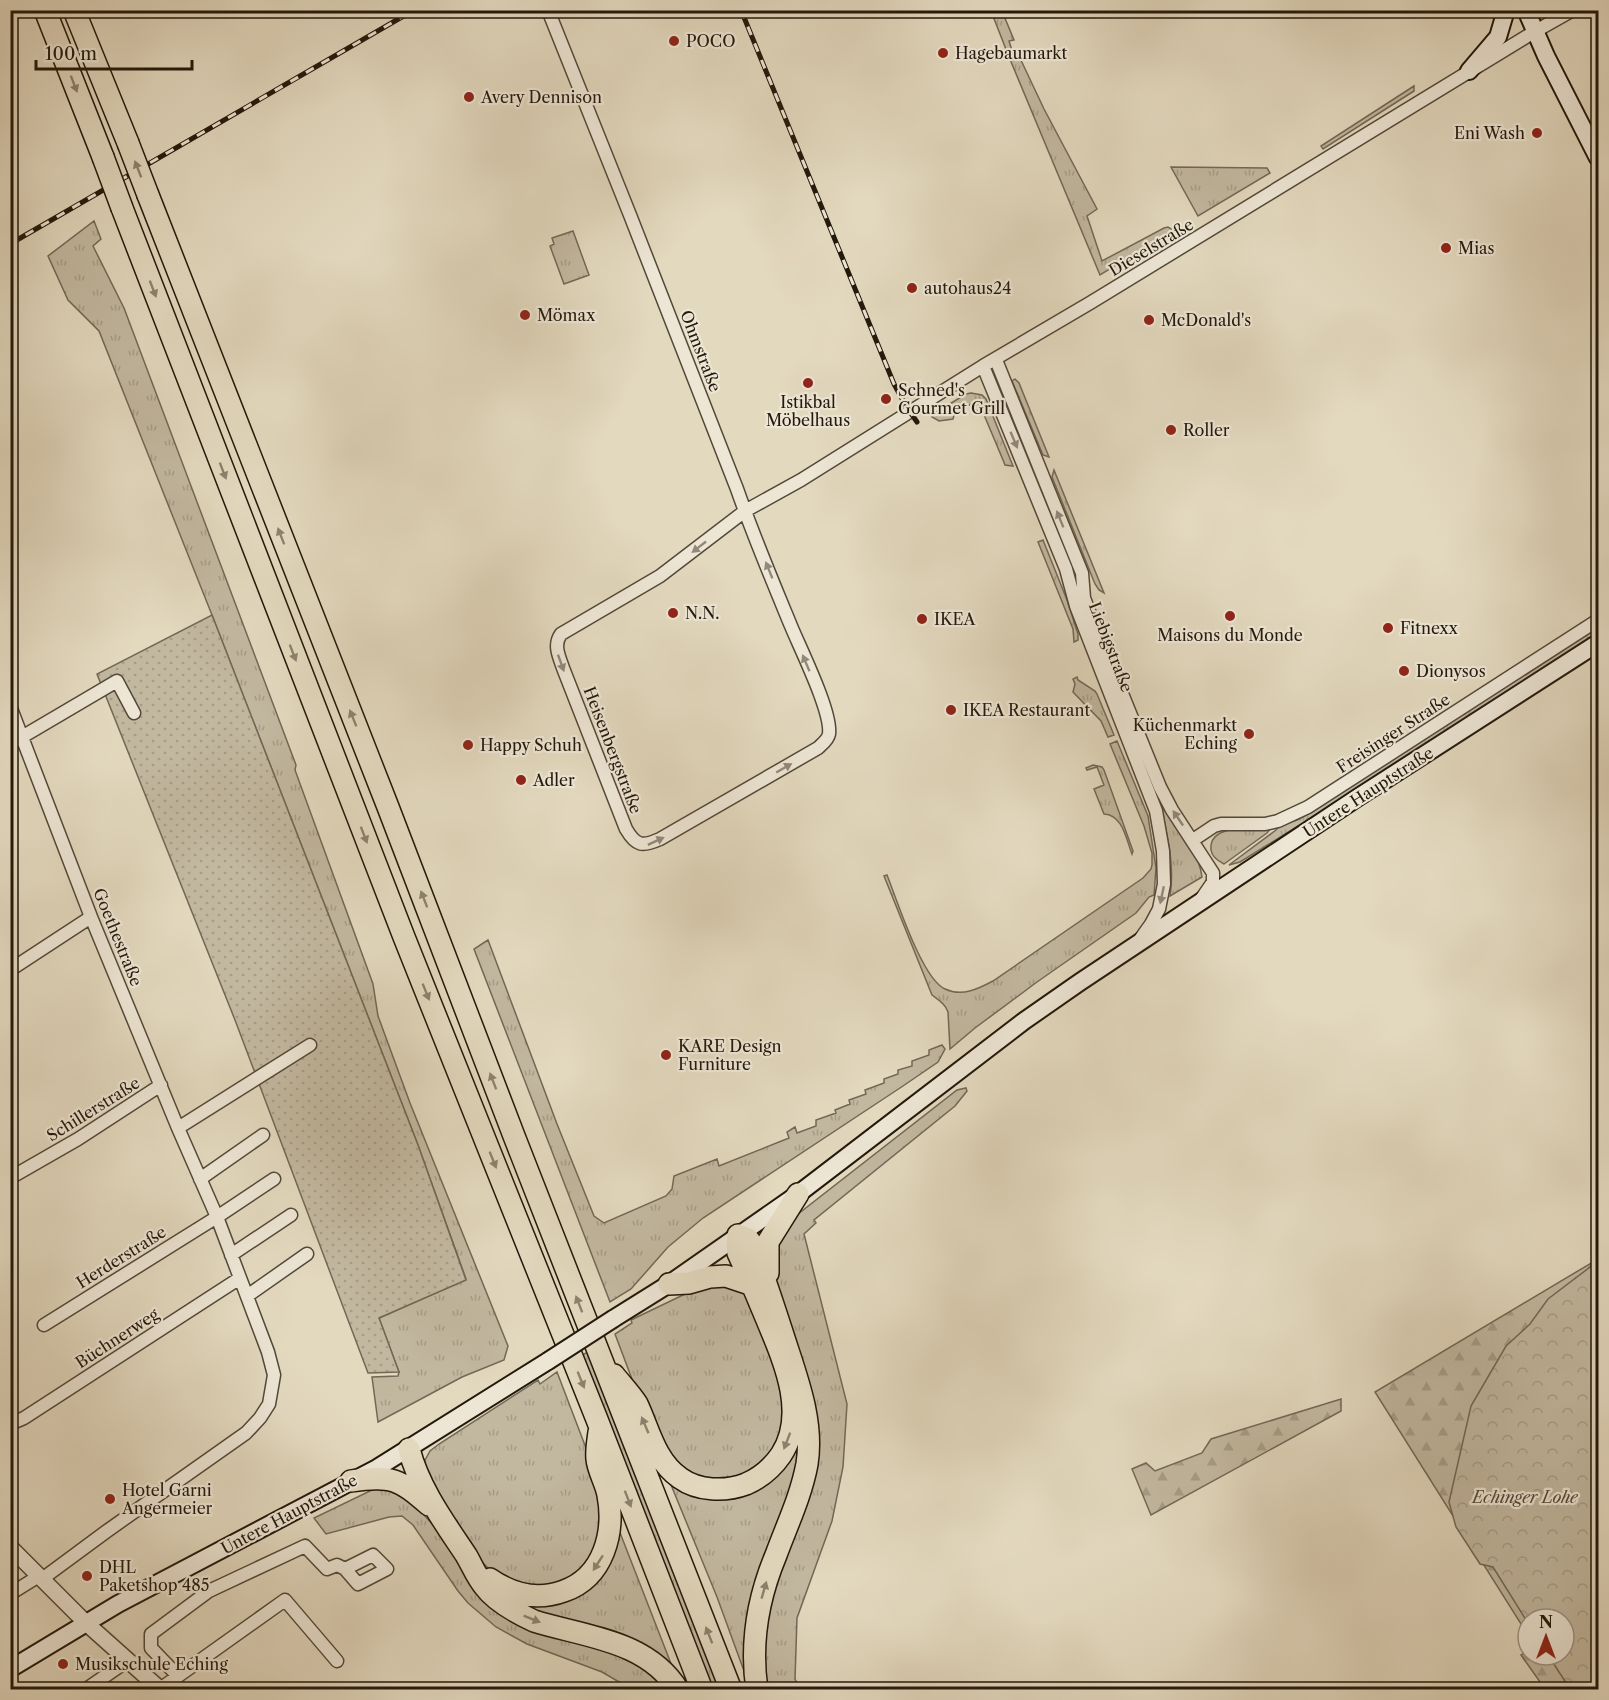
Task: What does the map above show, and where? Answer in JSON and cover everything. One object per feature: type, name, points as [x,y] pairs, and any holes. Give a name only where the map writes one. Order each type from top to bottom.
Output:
[{"type":"highway","points":[[45,10],[404,937],[702,1689]]},
{"type":"highway","points":[[74,10],[388,807],[730,1689]]},
{"type":"highway","points":[[601,1359],[636,1402],[664,1463],[679,1478],[700,1487],[712,1489],[736,1487],[763,1474],[777,1461],[789,1438],[793,1416],[790,1386],[760,1287],[768,1242],[798,1194]]},
{"type":"highway","points":[[738,1235],[738,1253],[760,1287],[801,1390],[807,1423],[807,1462],[802,1484],[760,1604],[754,1644],[757,1689]]},
{"type":"highway","points":[[669,1284],[726,1276],[760,1287]]},
{"type":"highway","points":[[474,1568],[502,1587],[522,1595],[534,1596],[558,1594],[569,1590],[590,1575],[603,1555],[610,1532],[608,1492],[597,1461],[599,1425]]},
{"type":"highway","points":[[409,1488],[398,1464],[405,1452],[485,1588],[496,1598],[522,1615],[547,1625],[610,1641],[640,1653],[658,1666],[678,1689]]},
{"type":"highway","points":[[351,1481],[369,1478],[401,1482],[439,1513]]},
{"type":"main road","points":[[1469,71],[1497,38],[1506,10]]},
{"type":"main road","points":[[1526,10],[1534,32],[1597,152]]},
{"type":"main road","name":"Untere Hauptstraße","points":[[10,1669],[136,1594],[405,1452],[669,1284],[798,1194],[1024,1022],[1138,942],[1599,643]]},
{"type":"street","name":"Ohmstraße","points":[[548,10],[823,702]]},
{"type":"street","name":"Dieselstraße","points":[[746,511],[801,480],[983,366],[1573,10]]},
{"type":"street","name":"Liebigstraße","points":[[996,360],[1082,573],[1084,598],[1134,724],[1167,800],[1213,873]]},
{"type":"street","name":"Liebigstraße","points":[[983,366],[1066,569],[1076,606],[1156,811],[1163,851],[1164,885],[1159,909],[1138,942]]},
{"type":"street","name":"Heisenbergstraße","points":[[746,511],[660,576],[567,630],[557,639],[557,652],[630,836],[642,845],[654,842],[818,748],[826,741],[829,734],[823,702]]},
{"type":"street","name":"Freisinger Straße","points":[[1193,840],[1214,826],[1264,824],[1278,821],[1308,807],[1599,620]]},
{"type":"street","points":[[10,744],[117,681],[134,713]]},
{"type":"street","name":"Goethestraße","points":[[10,706],[91,917],[217,1217],[268,1352],[274,1375],[269,1404],[246,1433],[40,1578],[10,1594]]},
{"type":"street","points":[[1198,903],[1213,882],[1213,873],[1228,875],[1246,872]]},
{"type":"street","points":[[10,970],[91,917]]},
{"type":"street","points":[[178,1128],[310,1045]]},
{"type":"street","name":"Schillerstraße","points":[[10,1178],[78,1139],[161,1085]]},
{"type":"street","points":[[200,1179],[263,1135]]},
{"type":"street","points":[[217,1217],[274,1179]]},
{"type":"street","points":[[231,1255],[291,1215]]},
{"type":"street","name":"Herderstraße","points":[[44,1325],[217,1217]]},
{"type":"street","points":[[247,1296],[307,1254]]},
{"type":"street","name":"Büchnerweg","points":[[10,1424],[24,1418],[240,1278]]},
{"type":"street","points":[[177,1675],[152,1648],[151,1634],[209,1591],[306,1545],[327,1569],[337,1565],[345,1569]]},
{"type":"street","points":[[10,1548],[86,1623],[160,1689],[285,1600],[337,1661]]},
{"type":"street","points":[[86,1689],[127,1661]]},
{"type":"green space","points":[[991,11],[1002,11],[1014,40],[1009,41],[1014,57],[1019,56],[1097,209],[1087,216],[1102,261],[1164,228],[1168,227],[1173,230],[1100,275],[1009,57]]},
{"type":"green space","points":[[1414,86],[1414,91],[1323,149],[1321,146]]},
{"type":"green space","points":[[1171,167],[1267,168],[1270,173],[1198,216]]},
{"type":"green space","points":[[94,221],[101,239],[93,246],[124,308],[296,765],[295,770],[373,984],[378,1016],[410,1103],[508,1346],[504,1360],[462,1377],[378,1422],[372,1377],[398,1376],[399,1372],[379,1318],[466,1279],[418,1145],[99,331],[68,300],[48,256]]},
{"type":"green space","points":[[573,231],[589,275],[564,284],[550,246],[554,244],[552,238]]},
{"type":"green space","points":[[1015,379],[1019,383],[1049,457],[1043,455],[1012,381]]},
{"type":"green space","points":[[971,393],[982,395],[986,399],[1013,466],[1005,465],[982,410],[975,412],[971,404],[955,411],[953,419],[939,421],[932,417],[933,414]]},
{"type":"green space","points":[[1054,470],[1104,593],[1095,584],[1052,477]]},
{"type":"green space","points":[[1043,540],[1078,634],[1078,640],[1074,642],[1073,629],[1038,542]]},
{"type":"green space","points":[[212,615],[418,1145],[466,1280],[379,1318],[399,1372],[368,1373],[235,1020],[97,674]]},
{"type":"green space","points":[[1598,626],[1598,635],[1374,779],[1240,862],[1229,865],[1279,826],[1310,813]]},
{"type":"green space","points":[[1077,677],[1097,694],[1114,735],[1108,737],[1101,721],[1073,692],[1075,684],[1073,679]]},
{"type":"green space","points":[[1117,741],[1148,816],[1156,868],[1154,895],[1149,897],[1136,913],[1037,982],[950,1049],[948,1012],[944,1005],[932,995],[884,876],[887,875],[919,955],[936,982],[945,989],[964,992],[993,981],[1143,878],[1151,869],[1152,853],[1144,826],[1110,744]]},
{"type":"green space","points":[[1093,765],[1102,767],[1104,770],[1133,851],[1132,854],[1120,823],[1110,815],[1104,814],[1094,789],[1104,785],[1097,767],[1087,770],[1086,768]]},
{"type":"green space","points":[[1161,805],[1192,848],[1202,877],[1170,896],[1171,862]]},
{"type":"green space","points":[[1271,828],[1224,864],[1211,850],[1212,841],[1224,831]]},
{"type":"green space","points":[[488,940],[594,1216],[604,1223],[666,1196],[672,1189],[674,1176],[717,1159],[719,1166],[789,1138],[787,1132],[795,1127],[797,1133],[816,1126],[816,1120],[836,1113],[835,1110],[850,1104],[849,1100],[866,1094],[865,1090],[884,1083],[884,1079],[898,1074],[898,1070],[912,1066],[912,1061],[929,1055],[929,1050],[942,1045],[945,1049],[938,1062],[703,1218],[668,1247],[631,1289],[610,1302],[474,949]]},
{"type":"green space","points":[[966,1088],[967,1091],[955,1106],[814,1220],[816,1223],[804,1234],[847,1404],[843,1467],[832,1521],[797,1618],[795,1679],[800,1689],[761,1690],[761,1630],[812,1468],[772,1259],[784,1225],[957,1090]]},
{"type":"green space","name":"Echinger Lohe","points":[[1598,1259],[1598,1689],[1545,1689],[1529,1667],[1576,1667],[1576,1607],[1516,1607],[1516,1616],[1375,1392]]},
{"type":"green space","name":"Echinger Lohe","points":[[1598,1261],[1598,1689],[1570,1689],[1556,1667],[1576,1667],[1576,1607],[1518,1607],[1493,1567],[1480,1564],[1456,1527],[1449,1502],[1471,1406],[1506,1346],[1530,1324],[1548,1299]]},
{"type":"green space","points":[[712,1281],[744,1288],[783,1385],[785,1435],[752,1476],[702,1482],[658,1448],[615,1334],[632,1323],[631,1320]]},
{"type":"green space","points":[[589,1351],[721,1689],[713,1689],[581,1356]]},
{"type":"green space","points":[[557,1372],[594,1469],[604,1508],[597,1550],[574,1578],[536,1589],[492,1572],[480,1560],[429,1483],[424,1462],[430,1451],[439,1444],[538,1380],[540,1384]]},
{"type":"green space","points":[[1341,1399],[1341,1411],[1151,1515],[1132,1469],[1146,1463],[1155,1471],[1202,1453],[1211,1439]]},
{"type":"green space","points":[[796,1429],[802,1451],[748,1682],[717,1597],[667,1475],[736,1492]]},
{"type":"green space","points":[[376,1488],[395,1491],[414,1504],[434,1526],[482,1591],[622,1651],[672,1689],[631,1689],[602,1672],[527,1644],[496,1627],[468,1603],[413,1525],[402,1516],[389,1517],[326,1534],[314,1518]]},
{"type":"green space","points":[[617,1525],[677,1679],[555,1622],[512,1599],[557,1601]]},
{"type":"railway","points":[[10,244],[414,10]]},
{"type":"railway","points":[[741,10],[894,384],[917,422]]},
{"type":"place","name":"POCO","points":[[674,41]]},
{"type":"place","name":"Hagebaumarkt","points":[[943,53]]},
{"type":"place","name":"Avery Dennison","points":[[469,97]]},
{"type":"place","name":"Eni Wash","points":[[1537,133]]},
{"type":"place","name":"Mias","points":[[1446,248]]},
{"type":"place","name":"autohaus24","points":[[912,288]]},
{"type":"place","name":"Mömax","points":[[525,315]]},
{"type":"place","name":"McDonald's","points":[[1149,320]]},
{"type":"place","name":"Istikbal Möbelhaus","points":[[808,383]]},
{"type":"place","name":"Schned's Gourmet Grill","points":[[886,399]]},
{"type":"place","name":"Roller","points":[[1171,430]]},
{"type":"place","name":"N.N.","points":[[673,613]]},
{"type":"place","name":"Maisons du Monde","points":[[1230,616]]},
{"type":"place","name":"IKEA","points":[[922,619]]},
{"type":"place","name":"Fitnexx","points":[[1388,628]]},
{"type":"place","name":"Dionysos","points":[[1404,671]]},
{"type":"place","name":"IKEA Restaurant","points":[[951,710]]},
{"type":"place","name":"Küchenmarkt Eching","points":[[1249,734]]},
{"type":"place","name":"Happy Schuh","points":[[468,745]]},
{"type":"place","name":"Adler","points":[[521,780]]},
{"type":"place","name":"KARE Design Furniture","points":[[666,1055]]},
{"type":"place","name":"Hotel Garni Angermeier","points":[[110,1499]]},
{"type":"place","name":"DHL Paketshop 485","points":[[87,1576]]},
{"type":"place","name":"Musikschule Eching","points":[[63,1664]]}]
